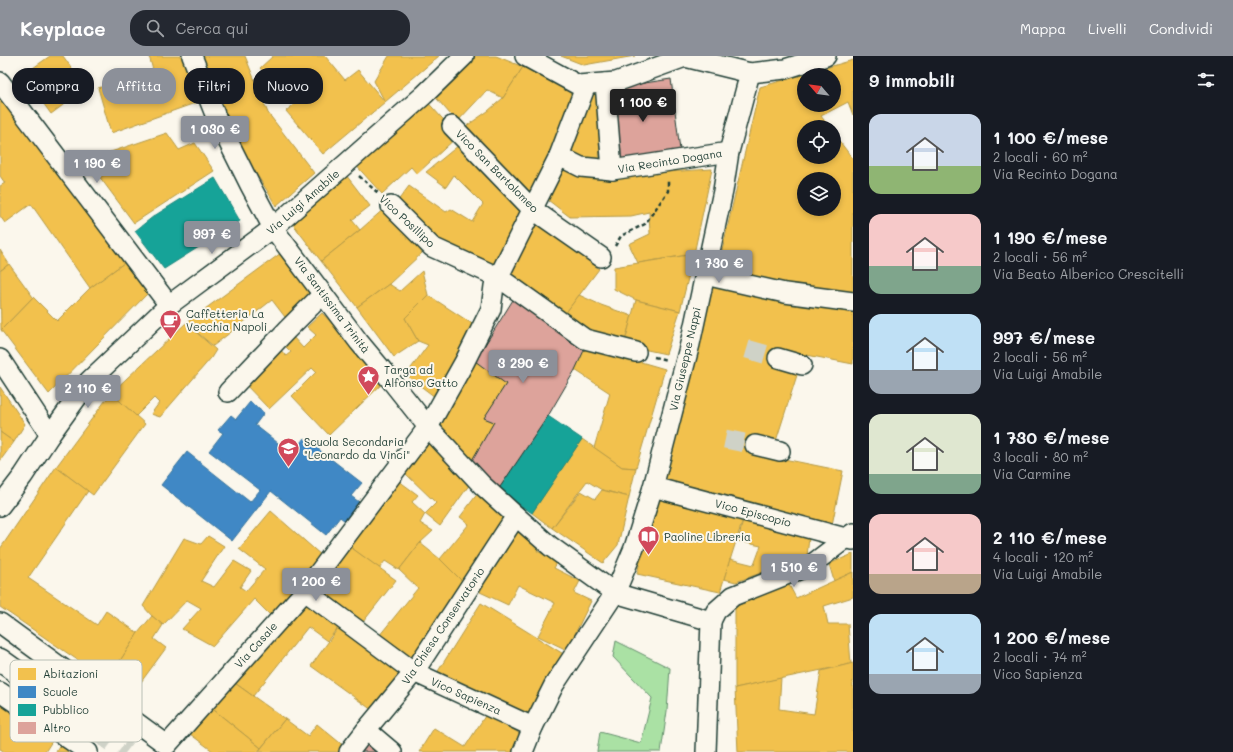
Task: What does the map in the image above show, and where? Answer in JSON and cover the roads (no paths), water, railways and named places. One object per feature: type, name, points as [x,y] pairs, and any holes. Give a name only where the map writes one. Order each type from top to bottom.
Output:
[{"type":"street","name":"Via Santissima Trinità","points":[[192,56],[216,117],[273,228],[359,342],[390,378],[428,427],[482,485],[516,516],[550,546],[615,593],[711,621]]},
{"type":"street","name":"Via Luigi Amabile","points":[[0,506],[23,476],[50,435],[89,381],[169,305],[273,228],[424,95],[464,56]]},
{"type":"street","points":[[525,56],[578,85],[616,82],[685,57],[750,73],[785,69],[826,56]]},
{"type":"street","name":"Via Giuseppe Nappi","points":[[523,752],[533,727],[554,685],[615,593],[634,548],[653,487],[685,365],[723,191],[729,152],[750,73]]},
{"type":"street","points":[[0,82],[169,305]]},
{"type":"street","name":"Via Recinto Dogana","points":[[605,83],[612,170]]},
{"type":"street","name":"Via Casale","points":[[166,750],[305,591],[428,427],[466,361],[491,309],[494,286],[559,156],[586,85]]},
{"type":"street","name":"Vico San Bartolomeo","points":[[452,126],[532,209],[601,258]]},
{"type":"street","name":"Via Recinto Dogana","points":[[559,156],[581,167],[612,170],[729,152]]},
{"type":"street","name":"Vico Posillipo","points":[[391,206],[432,247],[498,277],[585,339],[636,352]]},
{"type":"street","points":[[705,275],[785,293],[853,302]]},
{"type":"street","points":[[228,392],[323,294]]},
{"type":"street","points":[[778,358],[802,365]]},
{"type":"street","points":[[0,359],[50,435]]},
{"type":"street","points":[[755,445],[780,451]]},
{"type":"street","name":"Vico Episcopio","points":[[653,487],[816,530],[851,537]]},
{"type":"street","name":"Via Chiesa Conservatorio","points":[[349,752],[414,672],[516,516]]},
{"type":"street","points":[[816,530],[823,556]]},
{"type":"street","points":[[706,752],[711,621],[716,611],[733,596],[811,565],[851,537]]},
{"type":"street","name":"Vico Sapienza","points":[[305,591],[414,672],[533,727]]},
{"type":"street","points":[[0,623],[48,660]]},
{"type":"street","points":[[0,660],[10,667]]},
{"type":"street","points":[[0,692],[10,699]]},
{"type":"street","points":[[366,730],[392,752]]},
{"type":"street","points":[[142,732],[166,750]]},
{"type":"street","points":[[73,742],[88,752]]},
{"type":"tunnel","points":[[747,349],[778,358]]},
{"type":"tunnel","points":[[725,439],[755,445]]},
{"type":"tunnel","points":[[113,742],[126,752]]},
{"type":"place","name":"Caffetteria La Vecchia Napoli","points":[[170,340]]},
{"type":"place","name":"Targa ad Alfonso Gatto","points":[[369,396]]},
{"type":"place","name":"Scuola Secondaria \"Leonardo da Vinci\"","points":[[288,468]]},
{"type":"place","name":"Paoline Libreria","points":[[648,556]]}]
